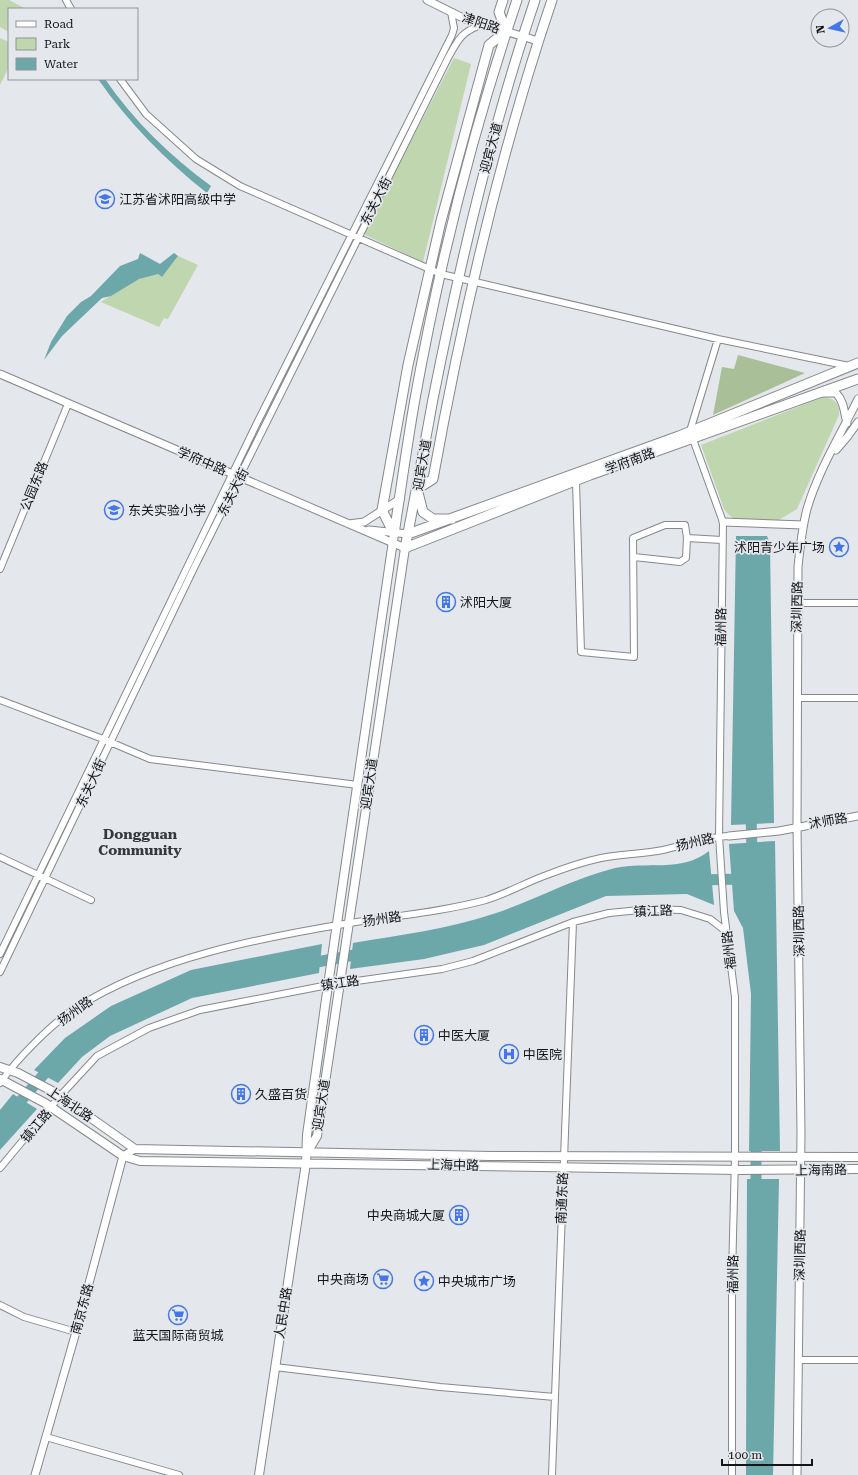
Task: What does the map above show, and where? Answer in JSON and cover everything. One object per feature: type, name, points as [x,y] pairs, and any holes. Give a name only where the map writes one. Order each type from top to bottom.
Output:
[{"type":"main road","points":[[393,538],[382,510],[408,365],[429,269],[469,114],[489,45],[506,31],[499,12],[503,0]]},
{"type":"main road","name":"迎宾大道","points":[[307,1152],[307,1135],[334,939],[358,785],[393,538],[415,400],[441,274],[470,154],[506,31],[517,0]]},
{"type":"main road","name":"迎宾大道","points":[[307,1152],[317,1136],[405,548],[433,399],[459,279],[488,158],[535,0]]},
{"type":"main road","points":[[452,519],[433,518],[423,512],[417,489],[434,479],[450,384],[473,282],[499,179],[538,41],[552,0]]},
{"type":"main road","name":"学府南路","points":[[405,548],[692,435],[854,364]]},
{"type":"main road","name":"学府南路","points":[[408,534],[858,379]]},
{"type":"main road","name":"上海北路","points":[[0,1066],[14,1071],[57,1094],[135,1149]]},
{"type":"main road","name":"上海北路","points":[[3,1081],[48,1105],[123,1156]]},
{"type":"main road","name":"上海中路","points":[[135,1149],[357,1154],[785,1158]]},
{"type":"main road","name":"人民中路","points":[[259,1475],[307,1152]]},
{"type":"main road","name":"上海中路","points":[[123,1156],[140,1161],[784,1170]]},
{"type":"main road","name":"上海南路","points":[[785,1158],[858,1157]]},
{"type":"main road","name":"上海南路","points":[[784,1170],[858,1169]]},
{"type":"street","name":"津阳路","points":[[427,0],[481,25],[538,41]]},
{"type":"street","name":"东关大街","points":[[0,954],[103,739],[351,234],[452,35],[454,28],[451,12]]},
{"type":"street","name":"东关大街","points":[[0,972],[194,568],[358,237],[460,38],[468,30],[481,25]]},
{"type":"street","points":[[121,80],[146,114],[196,159],[240,186],[441,274],[718,339],[854,364]]},
{"type":"street","points":[[692,435],[718,339]]},
{"type":"street","name":"学府中路","points":[[0,374],[347,524],[393,538]]},
{"type":"street","points":[[821,393],[836,393],[840,397],[847,423]]},
{"type":"street","name":"深圳西路","points":[[797,1475],[801,1170],[797,827],[798,567],[803,525],[815,486],[858,399]]},
{"type":"street","name":"公园东路","points":[[0,569],[68,404]]},
{"type":"street","points":[[830,456],[858,422]]},
{"type":"street","name":"福州路","points":[[692,435],[723,522],[718,836],[724,912],[735,997],[738,1158],[732,1276],[732,1475]]},
{"type":"street","points":[[576,481],[580,652],[634,657],[633,538],[665,525],[685,525],[687,538],[686,558],[680,562],[634,557]]},
{"type":"street","points":[[347,524],[364,522],[400,499]]},
{"type":"street","points":[[723,522],[803,525]]},
{"type":"street","points":[[393,538],[408,534]]},
{"type":"street","points":[[393,538],[405,548]]},
{"type":"street","points":[[687,538],[722,540]]},
{"type":"street","points":[[797,603],[858,603]]},
{"type":"street","points":[[797,698],[858,698]]},
{"type":"street","points":[[0,700],[154,760],[358,785]]},
{"type":"street","name":"沭师路","points":[[797,827],[858,816]]},
{"type":"street","name":"扬州路","points":[[3,1081],[14,1071],[42,1036],[74,1009],[106,990],[147,972],[214,951],[349,923],[424,913],[487,900],[544,876],[601,858],[662,850],[718,836],[779,831],[797,827]]},
{"type":"street","points":[[0,857],[38,875],[45,880],[91,900]]},
{"type":"street","name":"镇江路","points":[[0,1168],[57,1094],[97,1056],[149,1028],[200,1010],[329,980],[435,970],[473,961],[573,922],[610,913],[650,909],[681,910],[710,919],[727,932]]},
{"type":"street","name":"南通东路","points":[[552,1475],[573,922]]},
{"type":"street","points":[[123,1156],[135,1149]]},
{"type":"street","name":"南京东路","points":[[35,1475],[76,1332],[123,1156]]},
{"type":"street","points":[[0,1305],[24,1317],[76,1332]]},
{"type":"street","points":[[798,1360],[858,1360]]},
{"type":"street","points":[[274,1367],[440,1386],[555,1397]]},
{"type":"street","points":[[46,1437],[179,1475]]},
{"type":"green space","points":[[0,0],[9,0],[24,8],[8,8],[8,31],[0,27]]},
{"type":"green space","points":[[0,38],[8,42],[8,69],[0,85]]},
{"type":"green space","points":[[454,58],[471,64],[423,262],[363,234]]},
{"type":"green space","points":[[178,256],[198,265],[168,319],[164,318],[159,327],[101,302],[130,283],[149,275],[158,274],[162,277]]},
{"type":"green space","points":[[738,355],[805,373],[713,415],[722,367],[734,369]]},
{"type":"green space","points":[[823,397],[836,402],[839,408],[839,415],[797,509],[777,521],[739,522],[729,515],[724,509],[701,445]]},
{"type":"water","points":[[99,80],[106,80],[140,123],[181,163],[211,186],[207,193],[176,167],[148,140]]},
{"type":"water","points":[[140,253],[160,264],[174,253],[178,256],[162,277],[158,274],[139,279],[111,296],[102,298],[62,336],[44,360],[51,342],[67,316],[81,302],[91,296],[120,266],[138,259]]},
{"type":"water","points":[[736,536],[767,536],[770,544],[774,823],[731,825]]},
{"type":"water","points":[[775,841],[780,1151],[749,1151],[751,994],[743,928],[734,911],[729,844]]},
{"type":"water","points":[[709,851],[714,905],[687,894],[606,896],[484,945],[424,959],[350,969],[353,943],[459,924],[493,914],[584,878],[615,868],[687,862],[698,858]]},
{"type":"water","points":[[322,944],[319,973],[192,998],[110,1036],[82,1057],[58,1083],[34,1070],[65,1038],[111,1006],[191,970]]},
{"type":"water","points":[[13,1094],[37,1109],[0,1150],[0,1110]]},
{"type":"water","points":[[747,1179],[779,1179],[773,1475],[746,1475]]},
{"type":"waterway","points":[[751,810],[752,856]]},
{"type":"waterway","points":[[697,880],[745,879]]},
{"type":"waterway","points":[[306,964],[365,953]]},
{"type":"waterway","points":[[0,1125],[52,1065]]},
{"type":"waterway","points":[[756,1136],[756,1192]]},
{"type":"place","name":"江苏省沭阳高级中学","points":[[105,199]]},
{"type":"place","name":"东关实验小学","points":[[114,510]]},
{"type":"place","name":"沭阳青少年广场","points":[[839,547]]},
{"type":"place","name":"沭阳大厦","points":[[446,602]]},
{"type":"place","name":"中医大厦","points":[[424,1035]]},
{"type":"place","name":"中医院","points":[[509,1054]]},
{"type":"place","name":"久盛百货","points":[[241,1094]]},
{"type":"place","name":"中央商城大厦","points":[[459,1215]]},
{"type":"place","name":"中央商场","points":[[383,1279]]},
{"type":"place","name":"中央城市广场","points":[[424,1281]]},
{"type":"place","name":"蓝天国际商贸城","points":[[178,1315]]},
{"type":"district","name":"Dongguan Community","points":[[140,842]]}]
